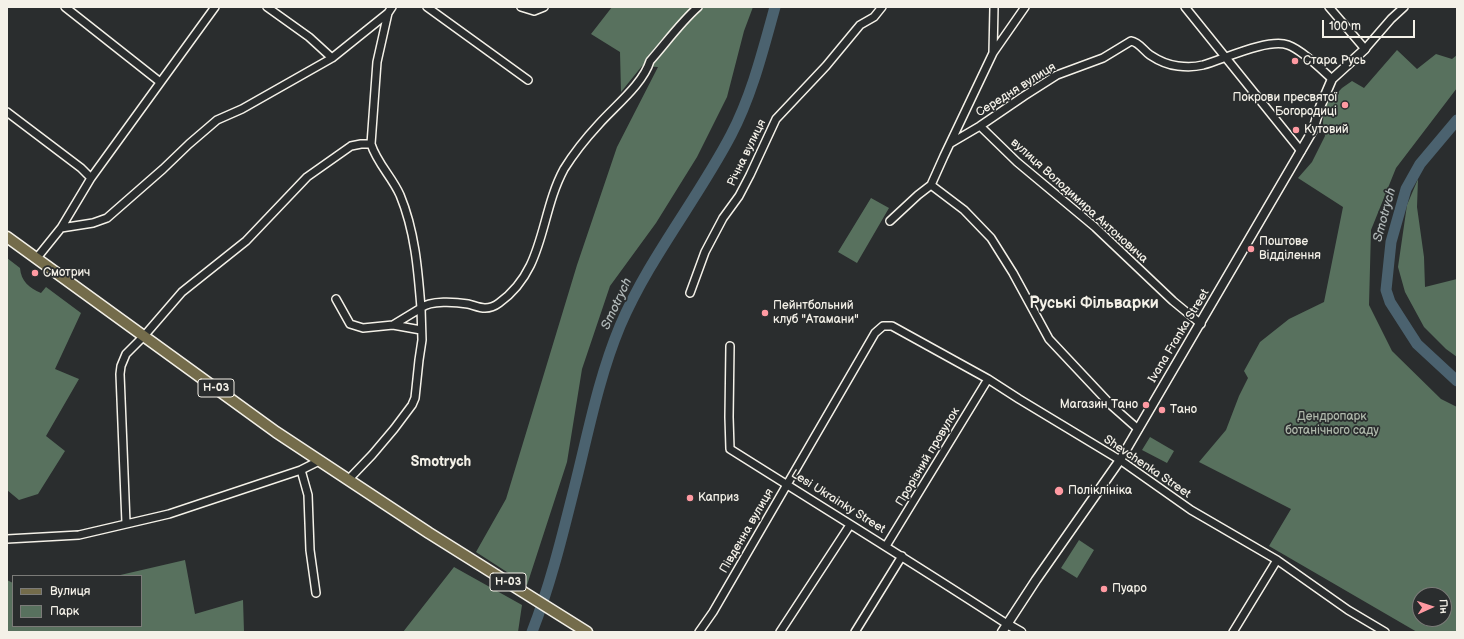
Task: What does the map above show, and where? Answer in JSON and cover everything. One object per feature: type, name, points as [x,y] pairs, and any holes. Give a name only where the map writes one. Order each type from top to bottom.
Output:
[{"type":"main road","name":"Н-03","points":[[7,237],[276,432],[348,480],[587,632]]},
{"type":"street","points":[[65,7],[160,82]]},
{"type":"street","points":[[36,259],[61,228],[90,178],[215,7]]},
{"type":"street","points":[[267,7],[309,37],[332,58]]},
{"type":"street","points":[[427,7],[528,80]]},
{"type":"street","points":[[520,7],[534,12],[544,7]]},
{"type":"street","points":[[393,325],[421,308],[424,304],[462,303],[482,308],[490,307],[500,302],[515,288],[525,276],[533,260],[557,184],[570,160],[584,141],[622,101],[643,75],[650,61],[686,18],[698,7]]},
{"type":"street","name":"Річна вулиця","points":[[690,293],[705,252],[723,218],[739,196],[776,119],[826,66],[860,25],[874,18],[882,7]]},
{"type":"street","points":[[993,53],[994,7]]},
{"type":"street","name":"Середня вулиця","points":[[890,221],[931,185],[993,53],[1025,7]]},
{"type":"street","points":[[1185,7],[1301,151]]},
{"type":"street","points":[[1329,7],[1365,49],[1391,19],[1404,7]]},
{"type":"street","points":[[61,228],[93,223],[107,218],[217,120],[242,109],[332,58],[390,10]]},
{"type":"street","points":[[348,480],[372,456],[412,405],[417,388],[418,366],[422,340],[417,254],[405,210],[396,187],[374,153],[371,144],[377,62],[390,10]]},
{"type":"street","name":"Середня вулиця","points":[[950,143],[980,126],[1057,75],[1103,58],[1131,41],[1163,63],[1170,65],[1196,66],[1263,46],[1276,44],[1288,45],[1303,55],[1332,79]]},
{"type":"street","name":"Ivana Franka Street","points":[[1002,632],[1040,574],[1120,460],[1201,324],[1245,245],[1314,130],[1320,107],[1332,79],[1365,49]]},
{"type":"street","points":[[7,112],[81,168],[90,178]]},
{"type":"street","name":"вулиця Володимира Антоновича","points":[[980,126],[1017,162],[1095,227],[1172,301],[1201,324]]},
{"type":"street","points":[[126,523],[121,366],[126,354],[144,336],[182,292],[246,241],[306,177],[351,146],[371,144]]},
{"type":"street","points":[[931,185],[964,210],[991,238],[1013,273],[1049,340],[1112,406],[1138,429]]},
{"type":"street","points":[[336,299],[350,324],[363,328],[393,325],[421,330]]},
{"type":"street","name":"Південна вулиця","points":[[699,632],[713,612],[875,333],[884,326],[892,326]]},
{"type":"street","name":"Shevchenka Street","points":[[892,326],[988,379],[1120,460],[1192,510],[1277,560],[1348,610],[1385,632]]},
{"type":"street","name":"Lesi Ukrainky Street","points":[[730,346],[728,417],[730,449],[1021,632]]},
{"type":"street","name":"Прорізний провулок","points":[[886,546],[988,379]]},
{"type":"street","points":[[7,539],[79,535],[185,509],[301,470],[319,461]]},
{"type":"street","points":[[301,470],[308,495],[310,550],[316,593]]},
{"type":"street","points":[[780,632],[850,525]]},
{"type":"street","points":[[855,632],[902,556]]},
{"type":"street","points":[[1233,632],[1277,560]]},
{"type":"green space","points":[[612,7],[753,7],[744,31],[727,97],[697,157],[656,223],[610,286],[582,369],[567,462],[527,585],[476,552],[506,499],[577,265],[617,147],[658,67],[642,66],[621,92],[620,52],[591,34]]},
{"type":"green space","name":"Дендропарк ботанічного саду","points":[[1397,50],[1417,69],[1436,54],[1452,59],[1457,55],[1457,88],[1396,168],[1371,230],[1369,305],[1392,351],[1441,399],[1457,407],[1457,632],[1417,632],[1269,546],[1291,509],[1199,462],[1226,430],[1239,396],[1248,378],[1244,371],[1260,342],[1289,319],[1324,302],[1343,207],[1298,178],[1312,162],[1325,136],[1323,123],[1324,107],[1342,88],[1352,81],[1364,88]]},
{"type":"green space","points":[[1418,179],[1417,207],[1424,257],[1425,287],[1457,279],[1457,357],[1446,349],[1424,327],[1405,292],[1398,267],[1407,205]]},
{"type":"green space","points":[[871,198],[889,208],[857,263],[838,252]]},
{"type":"green space","points":[[7,258],[20,268],[22,277],[26,284],[41,293],[46,287],[81,313],[55,369],[79,379],[46,436],[65,451],[38,494],[19,500],[7,490]]},
{"type":"green space","points":[[1150,437],[1174,451],[1167,463],[1142,450]]},
{"type":"green space","points":[[1079,540],[1094,550],[1077,578],[1061,568]]},
{"type":"green space","points":[[185,560],[195,614],[243,600],[244,632],[7,632],[7,580],[12,582],[12,627],[142,627],[142,575],[120,575]]},
{"type":"green space","points":[[454,567],[522,605],[518,632],[403,632]]},
{"type":"waterway","name":"Smotrych","points":[[532,632],[555,561],[599,386],[612,346],[620,326],[645,277],[718,159],[731,135],[745,104],[775,7]]},
{"type":"waterway","name":"Smotrych","points":[[1457,120],[1420,164],[1406,189],[1391,242],[1386,290],[1390,302],[1417,344],[1457,381]]},
{"type":"place","name":"Стара Русь","points":[[1295,61]]},
{"type":"place","name":"Покрови пресвятої Богородиці","points":[[1345,105]]},
{"type":"place","name":"Кутовий","points":[[1296,130]]},
{"type":"place","name":"Поштове Відділення","points":[[1251,249]]},
{"type":"place","name":"Смотрич","points":[[35,273]]},
{"type":"place","name":"Пейнтбольний клуб \"Атамани\"","points":[[765,313]]},
{"type":"place","name":"Магазин Тано","points":[[1146,405]]},
{"type":"place","name":"Тано","points":[[1162,410]]},
{"type":"place","name":"Поліклініка","points":[[1059,491]]},
{"type":"place","name":"Каприз","points":[[690,498]]},
{"type":"place","name":"Пуаро","points":[[1104,589]]},
{"type":"district","name":"Руські Фільварки","points":[[1094,304]]},
{"type":"district","name":"Smotrych","points":[[441,462]]}]
